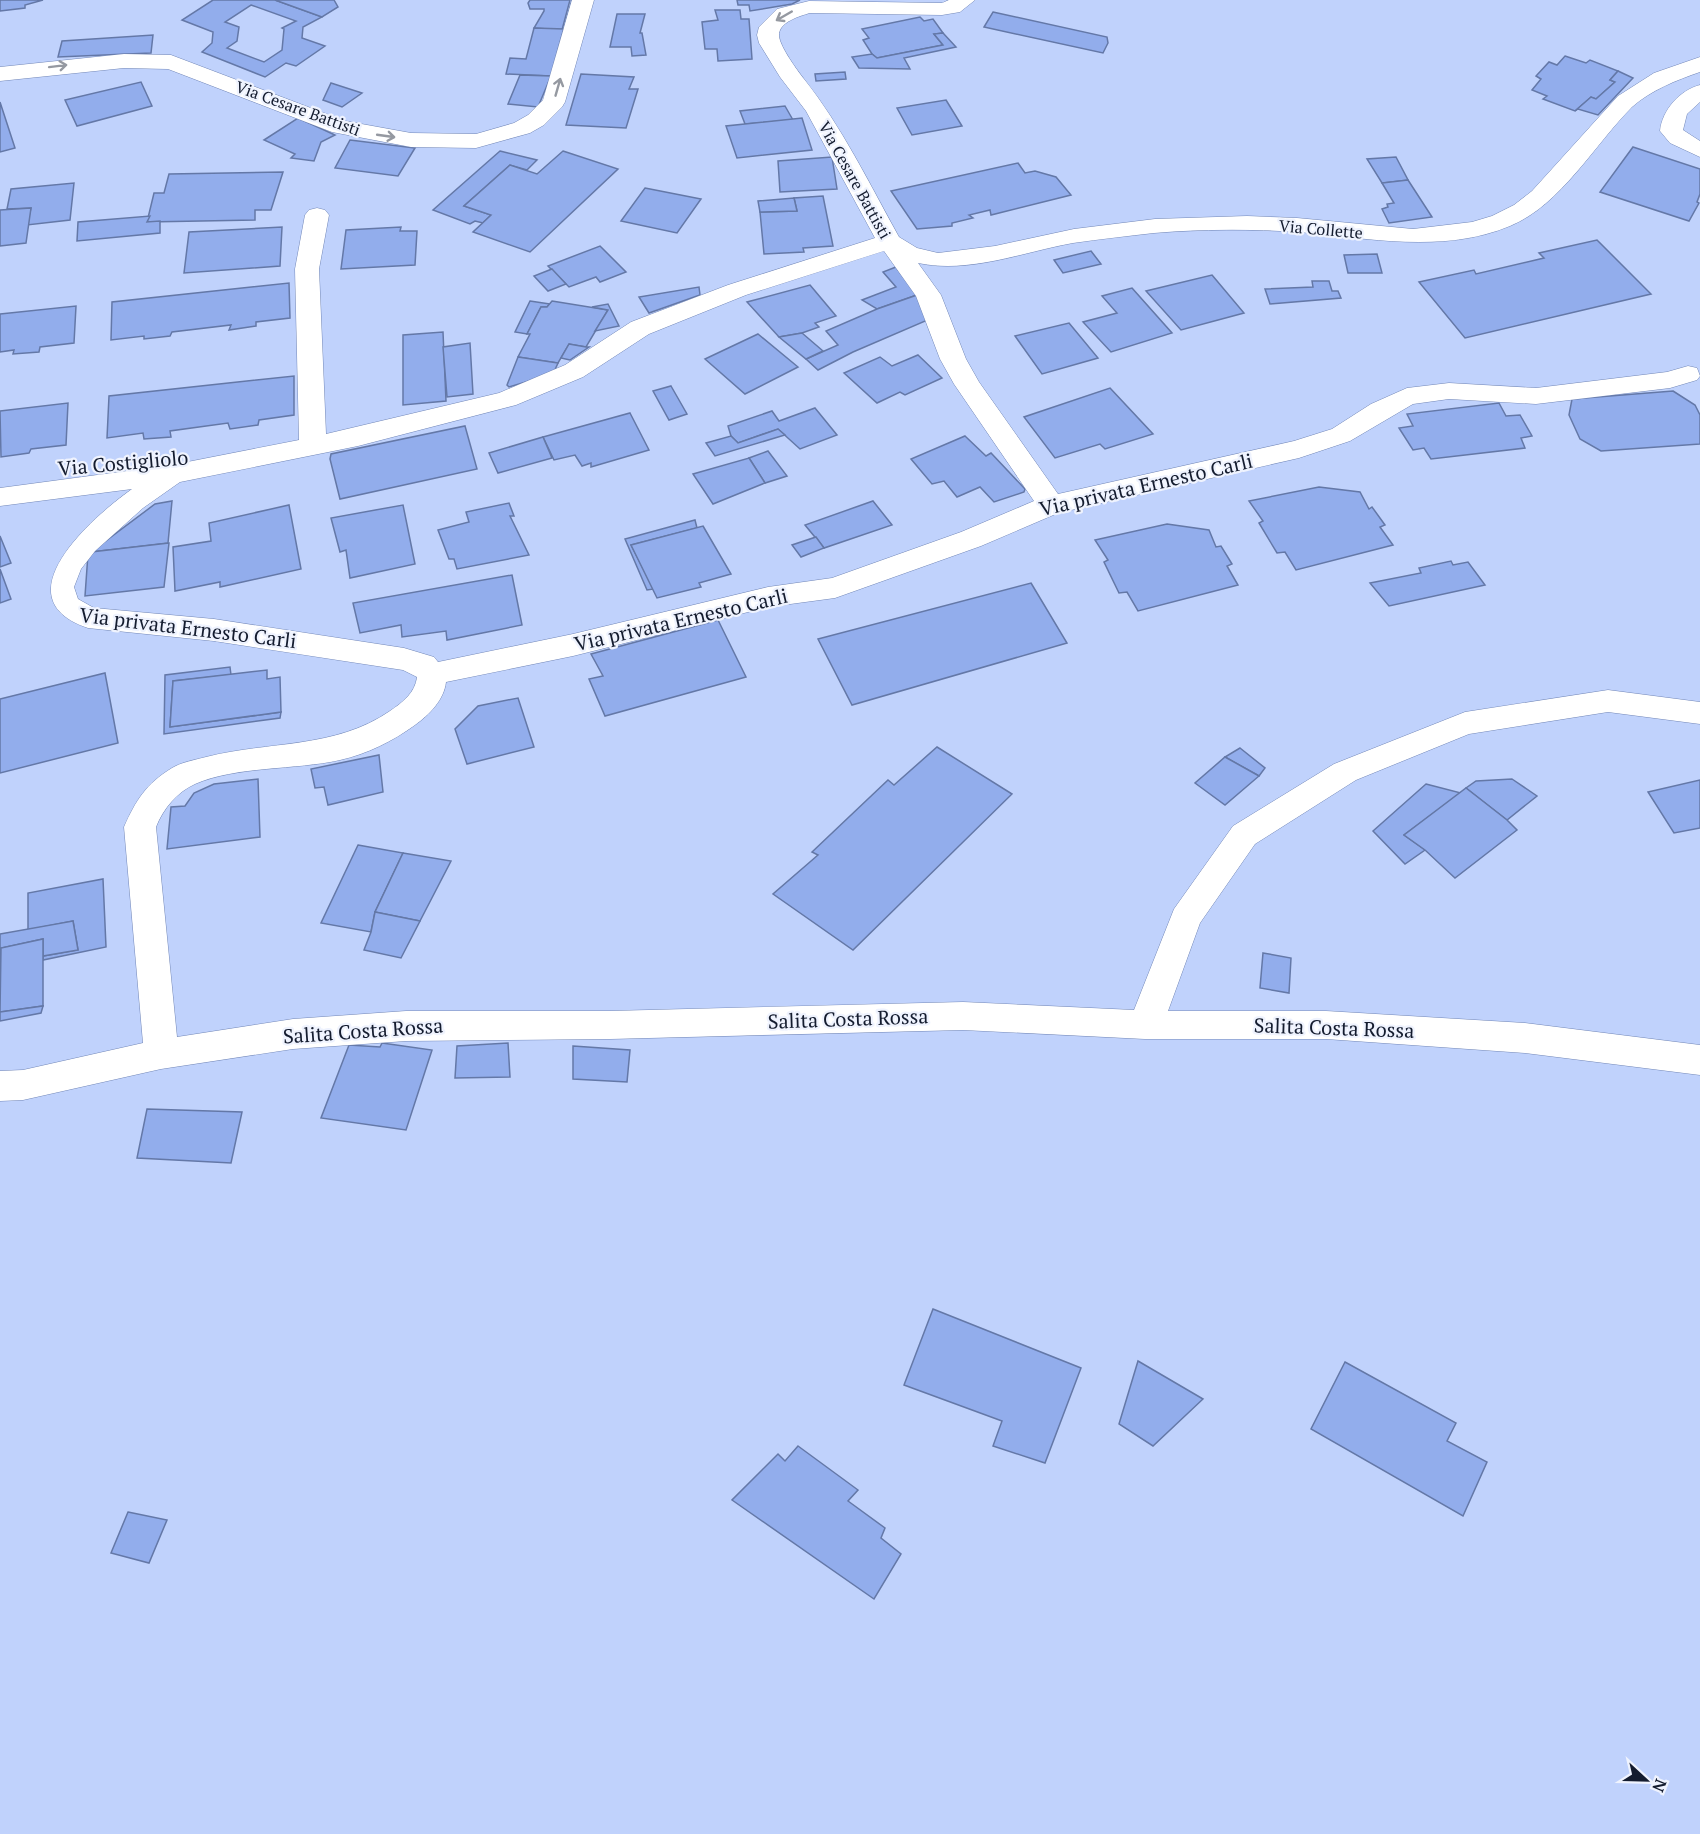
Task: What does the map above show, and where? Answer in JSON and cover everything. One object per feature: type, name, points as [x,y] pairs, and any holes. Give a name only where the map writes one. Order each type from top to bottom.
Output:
[{"type":"street","name":"Via Cesare Battisti","points":[[0,74],[64,65],[140,59],[163,61],[185,66],[340,127],[411,140],[476,141],[522,128],[536,120],[554,102],[583,0]]},
{"type":"street","name":"Via Cesare Battisti","points":[[964,0],[952,7],[942,9],[809,7],[785,14],[770,27],[768,35],[770,43],[816,109],[889,241],[928,294],[953,359],[967,384],[1051,506]]},
{"type":"street","name":"Via Collette","points":[[889,241],[909,254],[938,260],[995,253],[1114,230],[1196,224],[1297,225],[1413,236],[1475,229],[1501,221],[1522,210],[1540,196],[1626,101],[1662,78],[1700,64]]},
{"type":"street","points":[[1700,92],[1679,109],[1671,121],[1671,131],[1678,138],[1700,150]]},
{"type":"street","points":[[313,446],[308,269],[317,215]]},
{"type":"street","name":"Via privata Ernesto Carli","points":[[0,497],[172,474],[313,446],[507,399],[574,371],[640,328],[737,290],[889,241]]},
{"type":"street","name":"Via privata Ernesto Carli","points":[[172,474],[114,513],[72,548],[61,561],[53,574],[51,588],[55,600],[63,608],[74,615],[88,618],[214,630],[404,659],[423,665],[432,674],[573,645],[768,597],[835,588],[971,539],[1051,506],[1299,449],[1341,435],[1407,396],[1449,392],[1536,396],[1649,383],[1688,374]]},
{"type":"street","name":"Via Costigliolo","points":[[0,476],[176,456],[247,459]]},
{"type":"street","points":[[161,1054],[140,827],[149,806],[165,789],[185,775],[226,764],[340,748],[384,731],[413,711],[430,691],[432,674]]},
{"type":"street","points":[[1145,1025],[1186,918],[1244,835],[1345,772],[1465,723],[1608,701],[1700,713]]},
{"type":"street","name":"Salita Costa Rossa","points":[[0,1086],[23,1085],[161,1054],[293,1034],[406,1026],[610,1025],[963,1016],[1145,1025],[1326,1025],[1525,1038],[1700,1060]]},
{"type":"building","points":[[0,0],[43,0],[25,5],[25,8],[0,11]]},
{"type":"building","points":[[213,0],[275,0],[322,17],[303,27],[302,38],[325,46],[296,66],[286,63],[265,77],[202,52],[212,43],[213,32],[182,20]],"holes":[[[251,5],[296,21],[282,28],[284,29],[282,50],[264,62],[227,48],[237,41],[239,27],[225,22]]]},
{"type":"building","points":[[275,0],[334,0],[338,7],[322,17]]},
{"type":"building","points":[[530,0],[570,0],[562,30],[534,28],[544,9],[530,9],[528,3]]},
{"type":"building","points":[[737,0],[800,0],[792,4],[750,11],[749,5],[738,5]]},
{"type":"building","points":[[715,10],[740,10],[741,19],[749,19],[752,59],[718,61],[717,49],[705,49],[702,22],[718,20]]},
{"type":"building","points":[[993,12],[1107,37],[1108,43],[1103,53],[984,27]]},
{"type":"building","points":[[617,14],[645,14],[640,33],[642,33],[646,55],[632,56],[631,47],[610,47]]},
{"type":"building","points":[[920,17],[924,21],[933,19],[943,33],[934,34],[943,45],[877,58],[863,40],[869,38],[862,29]]},
{"type":"building","points":[[534,28],[564,29],[551,76],[506,74],[510,58],[526,59]]},
{"type":"building","points":[[943,33],[956,47],[904,58],[910,69],[859,68],[852,57],[872,54],[877,58],[943,45],[934,34]]},
{"type":"building","points":[[153,35],[151,53],[58,57],[62,41]]},
{"type":"building","points":[[1565,56],[1586,63],[1590,60],[1618,71],[1610,80],[1615,82],[1596,99],[1591,97],[1575,111],[1543,99],[1547,96],[1532,90],[1541,79],[1536,76],[1549,62],[1557,65]]},
{"type":"building","points":[[1618,71],[1633,78],[1598,115],[1578,109],[1575,111],[1591,97],[1596,99],[1615,82],[1610,80]]},
{"type":"building","points":[[845,72],[846,79],[816,81],[815,74]]},
{"type":"building","points":[[581,74],[634,77],[629,89],[638,89],[626,128],[566,125]]},
{"type":"building","points":[[520,75],[551,76],[538,107],[508,104]]},
{"type":"building","points":[[141,82],[152,106],[77,126],[65,100]]},
{"type":"building","points":[[331,83],[362,93],[342,107],[323,100]]},
{"type":"building","points":[[946,100],[962,126],[912,135],[897,108]]},
{"type":"building","points":[[0,102],[15,148],[0,152]]},
{"type":"building","points":[[785,106],[793,120],[745,124],[740,111]]},
{"type":"building","points":[[298,118],[335,135],[321,142],[314,161],[291,158],[295,154],[264,140]]},
{"type":"building","points":[[802,118],[812,150],[737,158],[726,126]]},
{"type":"building","points":[[350,140],[415,148],[398,176],[335,168]]},
{"type":"building","points":[[1633,147],[1700,169],[1700,194],[1697,202],[1699,203],[1689,221],[1600,192]]},
{"type":"building","points":[[500,151],[537,160],[527,170],[510,165],[464,206],[491,215],[483,223],[475,221],[470,224],[433,210]]},
{"type":"building","points":[[563,151],[618,169],[530,252],[473,232],[491,215],[464,206],[510,165],[537,174]]},
{"type":"building","points":[[832,157],[837,189],[780,192],[778,161]]},
{"type":"building","points":[[1396,157],[1408,180],[1382,183],[1367,159]]},
{"type":"building","points":[[1018,163],[1025,173],[1035,171],[1056,177],[1071,195],[991,215],[990,210],[969,215],[973,218],[952,223],[952,226],[917,229],[891,191]]},
{"type":"building","points":[[283,172],[271,210],[255,210],[255,220],[147,222],[154,193],[164,193],[169,174]]},
{"type":"building","points":[[1408,180],[1432,217],[1389,223],[1382,209],[1388,207],[1387,204],[1394,203],[1382,183]]},
{"type":"building","points":[[74,183],[70,220],[27,225],[31,208],[7,209],[11,189]]},
{"type":"building","points":[[645,188],[701,199],[677,233],[621,221]]},
{"type":"building","points":[[823,196],[833,246],[803,248],[804,252],[764,254],[760,212],[797,211],[794,198]]},
{"type":"building","points":[[794,198],[797,211],[760,212],[758,201]]},
{"type":"building","points":[[31,208],[26,243],[0,246],[0,210]]},
{"type":"building","points":[[150,216],[147,222],[160,221],[160,233],[77,241],[78,222]]},
{"type":"building","points":[[282,227],[280,266],[184,273],[189,232]]},
{"type":"building","points":[[401,227],[400,231],[417,231],[415,265],[341,269],[346,230]]},
{"type":"building","points":[[1597,240],[1651,294],[1465,338],[1419,282],[1474,270],[1476,274],[1544,258],[1539,253]]},
{"type":"building","points":[[600,246],[626,272],[600,282],[596,277],[569,287],[548,266]]},
{"type":"building","points":[[1091,251],[1101,264],[1063,273],[1054,260]]},
{"type":"building","points":[[1377,254],[1382,273],[1348,273],[1344,255]]},
{"type":"building","points":[[896,267],[917,295],[877,309],[862,300],[896,287],[883,272]]},
{"type":"building","points":[[552,269],[566,284],[548,291],[534,276]]},
{"type":"building","points":[[1212,275],[1244,313],[1181,330],[1146,291]]},
{"type":"building","points":[[1312,281],[1329,281],[1332,291],[1338,291],[1341,298],[1270,304],[1265,289],[1313,287]]},
{"type":"building","points":[[289,283],[290,318],[256,322],[256,326],[229,330],[231,325],[172,332],[170,336],[111,340],[112,302]]},
{"type":"building","points":[[810,285],[836,316],[815,323],[819,327],[802,333],[779,337],[747,302]]},
{"type":"building","points":[[699,287],[700,295],[649,313],[639,297]]},
{"type":"building","points":[[1132,288],[1172,333],[1111,352],[1083,322],[1117,313],[1102,296]]},
{"type":"building","points":[[917,295],[930,319],[853,352],[818,370],[806,359],[838,345],[826,331]]},
{"type":"building","points":[[530,301],[550,304],[547,307],[541,307],[527,334],[515,332]]},
{"type":"building","points":[[552,301],[608,310],[586,347],[569,344],[558,363],[518,357],[541,307],[547,307]]},
{"type":"building","points":[[608,304],[619,326],[595,331],[608,310],[592,307]]},
{"type":"building","points":[[76,306],[74,343],[40,347],[39,352],[13,354],[14,350],[0,352],[0,314]]},
{"type":"building","points":[[1069,323],[1098,358],[1042,374],[1015,336]]},
{"type":"building","points":[[443,332],[446,401],[403,405],[403,335]]},
{"type":"building","points":[[802,333],[823,351],[806,359],[779,337]]},
{"type":"building","points":[[758,334],[798,367],[745,394],[705,359]]},
{"type":"building","points":[[470,343],[473,394],[447,397],[443,347]]},
{"type":"building","points":[[569,344],[589,347],[570,360],[561,358]]},
{"type":"building","points":[[918,355],[942,378],[905,395],[900,392],[877,403],[844,373],[880,357],[892,366]]},
{"type":"building","points":[[518,357],[558,363],[553,374],[509,387],[507,385]]},
{"type":"building","points":[[294,376],[294,415],[259,420],[258,425],[230,429],[228,423],[170,431],[171,437],[144,439],[143,433],[107,438],[109,396]]},
{"type":"building","points":[[671,386],[687,414],[669,420],[653,391]]},
{"type":"building","points":[[1110,388],[1153,434],[1105,449],[1100,444],[1055,458],[1024,417]]},
{"type":"building","points":[[1673,391],[1695,405],[1700,415],[1700,444],[1601,451],[1580,439],[1569,415],[1572,399]]},
{"type":"building","points":[[68,403],[66,445],[31,449],[29,453],[1,457],[0,411]]},
{"type":"building","points":[[1499,403],[1506,416],[1520,415],[1532,436],[1521,438],[1525,448],[1431,459],[1424,448],[1413,450],[1399,428],[1413,426],[1407,414]]},
{"type":"building","points":[[815,408],[837,435],[800,449],[778,429],[738,443],[731,436],[728,426],[772,411],[779,421]]},
{"type":"building","points":[[630,413],[649,450],[591,467],[591,463],[582,466],[575,455],[554,460],[543,437]]},
{"type":"building","points":[[465,426],[477,469],[340,499],[330,459],[331,454]]},
{"type":"building","points":[[778,429],[785,435],[715,456],[706,443],[731,436],[738,443]]},
{"type":"building","points":[[965,436],[986,456],[991,453],[1025,489],[1024,492],[994,502],[980,487],[957,497],[944,481],[932,484],[911,459]]},
{"type":"building","points":[[543,437],[552,458],[498,473],[489,453]]},
{"type":"building","points":[[768,451],[787,476],[765,483],[749,458]]},
{"type":"building","points":[[749,458],[765,483],[713,504],[693,474]]},
{"type":"building","points":[[1319,487],[1360,492],[1369,509],[1372,507],[1385,525],[1380,527],[1393,545],[1296,570],[1285,552],[1277,553],[1259,523],[1263,521],[1249,501]]},
{"type":"building","points":[[172,501],[168,543],[91,552],[155,504]]},
{"type":"building","points":[[873,501],[892,525],[824,548],[805,525]]},
{"type":"building","points":[[509,503],[514,516],[510,516],[529,555],[457,569],[454,559],[449,559],[438,530],[469,522],[466,512]]},
{"type":"building","points":[[289,505],[301,569],[220,587],[220,582],[175,591],[173,547],[211,541],[209,523]]},
{"type":"building","points":[[403,505],[415,564],[350,578],[346,550],[340,552],[331,518]]},
{"type":"building","points":[[695,520],[697,528],[631,545],[654,589],[647,590],[625,539]]},
{"type":"building","points":[[1167,524],[1209,530],[1216,547],[1221,546],[1232,564],[1227,566],[1238,585],[1138,611],[1127,592],[1119,593],[1104,562],[1108,560],[1095,540]]},
{"type":"building","points":[[703,526],[731,574],[699,583],[701,587],[657,598],[631,545]]},
{"type":"building","points":[[0,536],[11,563],[0,567]]},
{"type":"building","points":[[816,537],[824,548],[801,557],[792,545]]},
{"type":"building","points":[[169,543],[164,587],[85,596],[88,554],[91,552]]},
{"type":"building","points":[[1451,561],[1453,565],[1468,562],[1485,585],[1389,606],[1370,583],[1421,573],[1419,568]]},
{"type":"building","points":[[0,569],[11,599],[0,603]]},
{"type":"building","points":[[512,575],[522,625],[447,640],[446,631],[402,637],[401,625],[360,633],[353,603]]},
{"type":"building","points":[[1031,583],[1067,643],[852,705],[818,639]]},
{"type":"building","points":[[718,620],[746,677],[605,716],[589,679],[603,676],[591,654]]},
{"type":"building","points":[[230,667],[231,675],[173,681],[170,727],[281,712],[280,718],[164,734],[165,675]]},
{"type":"building","points":[[267,670],[267,679],[280,677],[281,712],[170,727],[173,681]]},
{"type":"building","points":[[105,673],[118,743],[0,773],[0,699]]},
{"type":"building","points":[[518,698],[534,747],[467,764],[455,729],[478,706]]},
{"type":"building","points":[[937,747],[1012,794],[853,950],[773,894],[818,855],[812,852],[888,780],[894,785]]},
{"type":"building","points":[[1240,748],[1265,768],[1259,776],[1225,757]]},
{"type":"building","points":[[379,755],[383,792],[328,805],[324,787],[315,788],[311,769]]},
{"type":"building","points":[[1225,757],[1259,776],[1225,805],[1195,783]]},
{"type":"building","points":[[258,779],[260,837],[167,849],[171,807],[185,806],[194,793],[214,784]]},
{"type":"building","points":[[1512,779],[1537,796],[1507,820],[1466,788],[1476,781]]},
{"type":"building","points":[[1700,780],[1700,828],[1674,833],[1648,792]]},
{"type":"building","points":[[1426,784],[1461,793],[1404,835],[1425,850],[1405,864],[1373,831]]},
{"type":"building","points":[[1466,788],[1517,830],[1455,878],[1425,850],[1404,835]]},
{"type":"building","points":[[358,845],[403,853],[375,912],[371,932],[321,923]]},
{"type":"building","points":[[403,853],[451,861],[420,921],[375,912]]},
{"type":"building","points":[[103,879],[106,947],[43,960],[43,956],[78,950],[73,921],[28,930],[28,893]]},
{"type":"building","points":[[375,912],[420,921],[401,958],[364,950]]},
{"type":"building","points":[[73,921],[78,950],[43,956],[43,939],[1,948],[0,965],[0,934]]},
{"type":"building","points":[[43,939],[43,1006],[0,1012],[1,948]]},
{"type":"building","points":[[1263,953],[1291,958],[1289,993],[1260,988]]},
{"type":"building","points":[[43,1006],[41,1013],[0,1021],[0,1012]]},
{"type":"building","points":[[382,1043],[432,1050],[406,1130],[321,1118],[349,1045],[380,1047]]},
{"type":"building","points":[[508,1043],[510,1077],[455,1078],[457,1046]]},
{"type":"building","points":[[573,1046],[630,1050],[627,1082],[573,1079]]},
{"type":"building","points":[[147,1109],[242,1112],[231,1163],[137,1158]]},
{"type":"building","points":[[933,1309],[1081,1368],[1045,1463],[993,1446],[1002,1421],[904,1385]]},
{"type":"building","points":[[1138,1361],[1203,1399],[1153,1446],[1119,1424]]},
{"type":"building","points":[[1345,1362],[1456,1423],[1447,1441],[1487,1462],[1463,1516],[1311,1429]]},
{"type":"building","points":[[798,1446],[858,1490],[848,1501],[885,1528],[881,1538],[901,1554],[874,1599],[732,1500],[778,1454],[785,1461]]},
{"type":"building","points":[[128,1512],[167,1520],[149,1563],[111,1553]]}]
